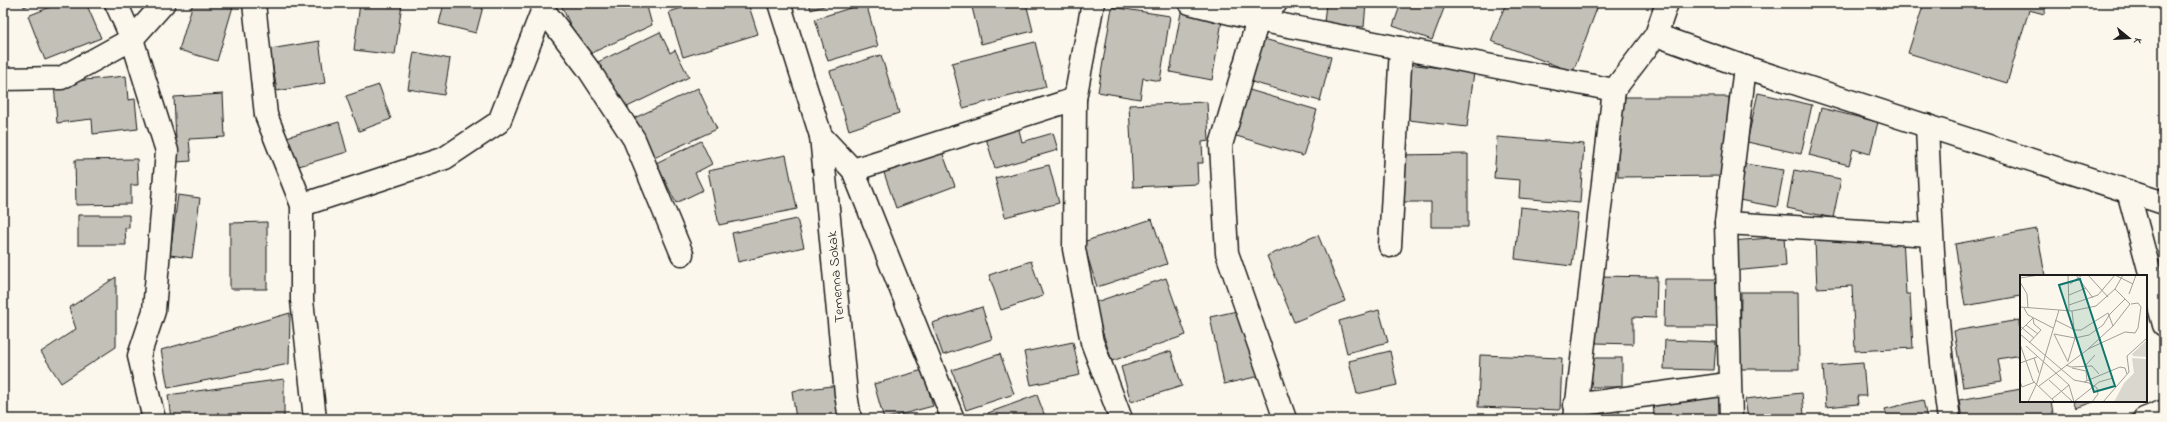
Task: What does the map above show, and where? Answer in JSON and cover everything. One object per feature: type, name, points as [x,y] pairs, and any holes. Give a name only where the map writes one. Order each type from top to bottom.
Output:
[{"type":"street","points":[[116,3],[132,39],[167,151],[154,311],[139,356],[154,419]]},
{"type":"street","points":[[3,79],[61,78],[132,39],[164,3]]},
{"type":"street","points":[[254,3],[266,115],[302,205],[302,300],[315,419]]},
{"type":"street","points":[[779,3],[822,136],[853,170],[953,419]]},
{"type":"street","points":[[1093,3],[1075,99],[1074,249],[1092,342],[1121,419]]},
{"type":"street","points":[[1190,3],[1258,20],[1614,90]]},
{"type":"street","points":[[1276,3],[1258,20],[1221,145],[1227,253],[1285,419]]},
{"type":"street","points":[[1667,3],[1656,36],[1614,90],[1575,412],[1728,384]]},
{"type":"street","points":[[302,205],[445,158],[499,122],[543,6]]},
{"type":"street","points":[[543,6],[590,70],[634,139],[682,254]]},
{"type":"street","points":[[1656,36],[1745,67],[2164,203]]},
{"type":"street","points":[[1390,246],[1400,48]]},
{"type":"street","points":[[1731,419],[1728,384],[1726,223],[1745,67]]},
{"type":"street","points":[[853,170],[1075,99]]},
{"type":"street","points":[[1927,125],[1931,235],[1942,372],[1949,419]]},
{"type":"street","name":"Temenna Sokak","points":[[822,136],[846,394],[850,419]]},
{"type":"street","points":[[2128,191],[2164,325]]},
{"type":"street","points":[[1726,223],[1931,235]]},
{"type":"street","points":[[2144,419],[2164,411]]},
{"type":"building","points":[[23,3],[34,3],[24,7]]},
{"type":"building","points":[[60,3],[86,3],[101,38],[45,60],[28,16]]},
{"type":"building","points":[[193,3],[234,3],[217,61],[179,50]]},
{"type":"building","points":[[329,3],[348,3],[348,6]]},
{"type":"building","points":[[360,3],[402,3],[395,55],[354,50]]},
{"type":"building","points":[[444,3],[484,3],[476,33],[439,24]]},
{"type":"building","points":[[560,3],[646,3],[652,25],[585,56]]},
{"type":"building","points":[[697,3],[748,3],[758,34],[683,57],[669,12]]},
{"type":"building","points":[[809,3],[833,3],[811,10]]},
{"type":"building","points":[[866,3],[878,46],[828,61],[815,19]]},
{"type":"building","points":[[971,3],[1026,3],[1033,31],[981,44]]},
{"type":"building","points":[[1326,3],[1366,3],[1364,27],[1324,23]]},
{"type":"building","points":[[1401,3],[1446,3],[1432,40],[1393,26]]},
{"type":"building","points":[[1506,3],[1599,3],[1573,72],[1491,41]]},
{"type":"building","points":[[1924,3],[2047,3],[2044,14],[2029,10],[2007,83],[1908,53]]},
{"type":"building","points":[[1112,7],[1170,16],[1160,81],[1143,78],[1140,99],[1098,92]]},
{"type":"building","points":[[1182,7],[1223,15],[1212,80],[1170,72]]},
{"type":"building","points":[[660,32],[670,53],[675,50],[689,77],[621,110],[598,62]]},
{"type":"building","points":[[1260,38],[1331,57],[1320,101],[1248,81]]},
{"type":"building","points":[[319,41],[325,83],[277,91],[270,49]]},
{"type":"building","points":[[1035,42],[1046,87],[963,108],[952,63]]},
{"type":"building","points":[[414,52],[450,59],[444,95],[408,89]]},
{"type":"building","points":[[881,55],[899,113],[849,130],[830,71]]},
{"type":"building","points":[[1408,64],[1474,72],[1467,127],[1401,119]]},
{"type":"building","points":[[126,76],[128,100],[135,99],[138,129],[93,134],[92,119],[57,123],[54,83]]},
{"type":"building","points":[[379,85],[391,119],[359,131],[346,96]]},
{"type":"building","points":[[698,88],[717,129],[645,162],[626,122]]},
{"type":"building","points":[[1246,89],[1317,110],[1303,156],[1233,135]]},
{"type":"building","points":[[1758,93],[1812,105],[1801,154],[1747,142]]},
{"type":"building","points":[[223,94],[225,137],[189,139],[191,161],[177,162],[174,97]]},
{"type":"building","points":[[1617,97],[1729,97],[1730,176],[1618,177]]},
{"type":"building","points":[[1207,102],[1209,141],[1202,142],[1203,163],[1197,163],[1198,184],[1133,187],[1129,105]]},
{"type":"building","points":[[1821,108],[1878,122],[1870,154],[1853,149],[1849,165],[1809,155]]},
{"type":"building","points":[[339,122],[347,152],[292,168],[283,138]]},
{"type":"building","points":[[1018,126],[1022,142],[1053,133],[1058,150],[995,168],[985,135]]},
{"type":"building","points":[[1497,137],[1584,144],[1580,203],[1519,198],[1520,180],[1494,178]]},
{"type":"building","points":[[701,141],[712,164],[695,173],[703,190],[676,203],[656,163]]},
{"type":"building","points":[[941,149],[955,186],[896,208],[883,170]]},
{"type":"building","points":[[1468,154],[1468,227],[1431,227],[1431,202],[1397,202],[1397,155]]},
{"type":"building","points":[[786,155],[797,209],[719,225],[708,171]]},
{"type":"building","points":[[137,159],[138,185],[131,185],[131,204],[76,205],[75,160]]},
{"type":"building","points":[[1745,164],[1784,170],[1777,207],[1739,200]]},
{"type":"building","points":[[1049,165],[1059,203],[1005,217],[995,178]]},
{"type":"building","points":[[1794,170],[1841,179],[1833,218],[1787,208]]},
{"type":"building","points":[[178,195],[200,198],[192,258],[170,255]]},
{"type":"building","points":[[1520,207],[1578,213],[1572,266],[1515,259]]},
{"type":"building","points":[[78,215],[129,215],[129,228],[125,228],[126,245],[78,245]]},
{"type":"building","points":[[797,219],[804,247],[738,262],[732,233]]},
{"type":"building","points":[[1152,219],[1167,264],[1097,287],[1083,242]]},
{"type":"building","points":[[267,222],[267,289],[230,289],[230,223]]},
{"type":"building","points":[[2037,229],[2045,275],[2020,275],[2020,296],[1965,306],[1955,244]]},
{"type":"building","points":[[1318,235],[1345,301],[1294,322],[1267,256]]},
{"type":"building","points":[[1903,236],[1906,294],[1910,294],[1913,348],[1855,351],[1852,286],[1817,288],[1815,241]]},
{"type":"building","points":[[1784,237],[1786,266],[1733,271],[1731,241]]},
{"type":"building","points":[[1031,261],[1043,296],[1001,310],[989,275]]},
{"type":"building","points":[[2164,265],[2164,303],[2152,269]]},
{"type":"building","points":[[1597,276],[1657,277],[1656,318],[1633,317],[1633,344],[1596,343]]},
{"type":"building","points":[[116,277],[116,347],[61,383],[41,352],[76,329],[69,308]]},
{"type":"building","points":[[1166,278],[1186,335],[1112,361],[1093,303]]},
{"type":"building","points":[[1665,279],[1719,279],[1719,327],[1664,327]]},
{"type":"building","points":[[1741,292],[1798,292],[1799,369],[1740,369]]},
{"type":"building","points":[[982,307],[992,339],[943,355],[932,323]]},
{"type":"building","points":[[1246,309],[1260,376],[1224,384],[1210,317]]},
{"type":"building","points":[[1379,310],[1388,342],[1347,353],[1339,321]]},
{"type":"building","points":[[290,313],[289,364],[168,388],[161,350]]},
{"type":"building","points":[[2019,320],[2020,355],[1998,359],[2002,381],[1963,387],[1954,331]]},
{"type":"building","points":[[1665,340],[1716,342],[1714,370],[1664,369]]},
{"type":"building","points":[[1073,342],[1080,375],[1031,385],[1024,352]]},
{"type":"building","points":[[1171,351],[1182,386],[1131,402],[1121,367]]},
{"type":"building","points":[[1390,351],[1397,385],[1357,394],[1349,361]]},
{"type":"building","points":[[1000,354],[1014,394],[966,410],[952,370]]},
{"type":"building","points":[[1480,355],[1562,358],[1560,410],[1478,407]]},
{"type":"building","points":[[1590,358],[1622,358],[1622,387],[1590,387]]},
{"type":"building","points":[[1863,363],[1866,396],[1857,396],[1858,404],[1826,407],[1823,366]]},
{"type":"building","points":[[923,370],[933,406],[884,419],[874,384]]},
{"type":"building","points":[[284,379],[284,419],[171,419],[168,395]]},
{"type":"building","points":[[840,385],[843,419],[796,419],[792,391]]},
{"type":"building","points":[[2020,389],[2020,402],[2051,402],[2054,419],[1962,419],[1959,400]]},
{"type":"building","points":[[1802,393],[1804,415],[1784,417],[1785,419],[1748,419],[1745,399]]},
{"type":"building","points":[[1037,395],[1046,419],[990,419],[988,413]]},
{"type":"building","points":[[1727,397],[1727,419],[1654,419],[1653,398]]},
{"type":"building","points":[[1923,400],[1927,419],[1888,419],[1885,409]]},
{"type":"building","points":[[2073,402],[2093,402],[2076,408]]},
{"type":"building","points":[[1619,411],[1620,419],[1589,419],[1588,412]]},
{"type":"building","points":[[1423,414],[1520,419],[1423,419]]}]
